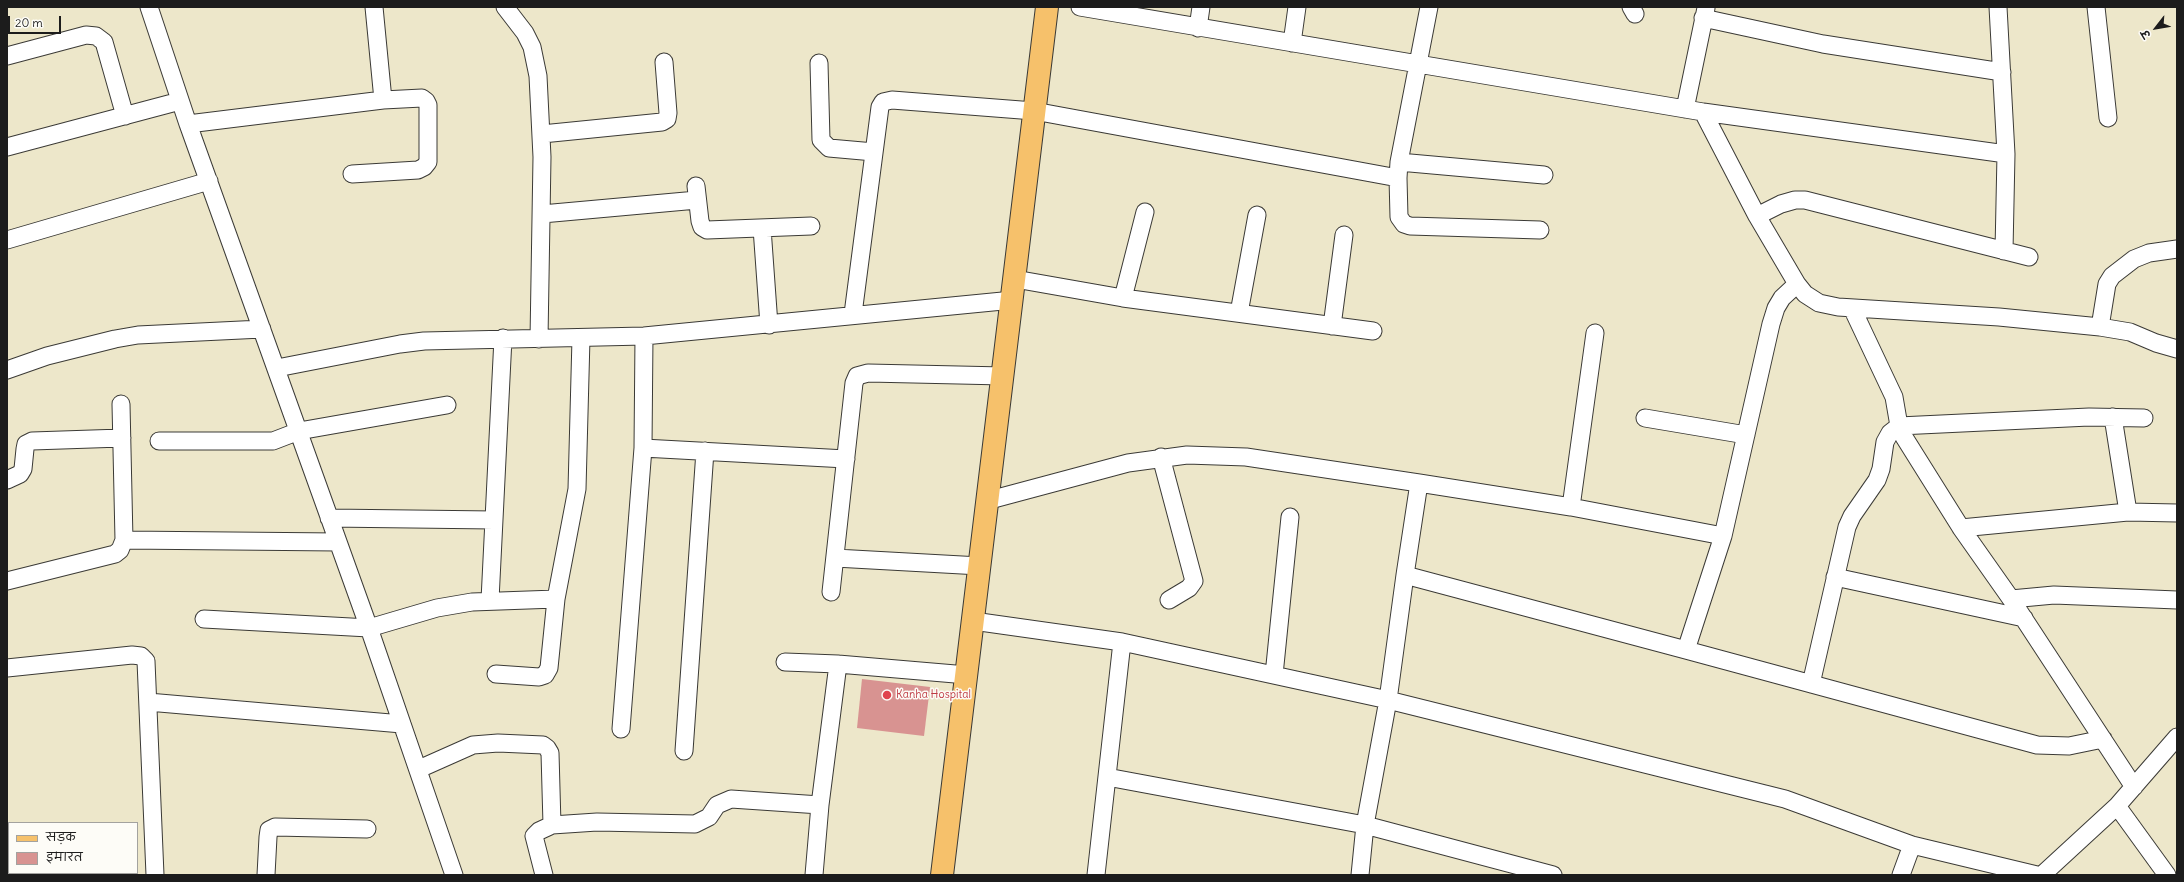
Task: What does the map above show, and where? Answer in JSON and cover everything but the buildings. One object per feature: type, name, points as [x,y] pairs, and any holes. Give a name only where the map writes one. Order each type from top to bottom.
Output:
[{"type":"main road","points":[[942,875],[980,566],[986,501],[1004,376],[1047,7]]},
{"type":"street","points":[[149,7],[188,124],[277,368],[419,769],[454,875]]},
{"type":"street","points":[[374,7],[383,100]]},
{"type":"street","points":[[505,7],[525,33],[532,47],[538,76],[542,134],[539,339]]},
{"type":"street","points":[[1080,7],[1703,112],[2006,154]]},
{"type":"street","points":[[1198,28],[1201,7]]},
{"type":"street","points":[[1292,43],[1297,7]]},
{"type":"street","points":[[1428,7],[1398,170],[1400,217],[1404,224],[1410,226],[1540,230]]},
{"type":"street","points":[[1998,7],[2006,154],[2004,251]]},
{"type":"street","points":[[2096,7],[2108,118]]},
{"type":"street","points":[[1685,109],[1704,13],[1823,44],[2002,72]]},
{"type":"street","points":[[7,56],[86,35],[96,36],[104,42],[125,116]]},
{"type":"street","points":[[542,134],[662,122],[667,119],[668,113],[664,62]]},
{"type":"street","points":[[819,63],[821,140],[829,148],[874,152]]},
{"type":"street","points":[[188,124],[383,100],[422,98],[426,101],[428,105],[428,162],[424,167],[418,170],[352,174]]},
{"type":"street","points":[[853,314],[880,107],[883,102],[892,100],[1034,111],[1398,170],[1544,174]]},
{"type":"street","points":[[7,147],[180,101]]},
{"type":"street","points":[[1703,112],[1757,216],[1797,284],[1805,294],[1819,303],[1852,308],[1999,317],[2100,327],[2130,332],[2156,343],[2177,349]]},
{"type":"street","points":[[7,240],[209,181]]},
{"type":"street","points":[[542,214],[696,193],[700,221],[702,227],[707,230],[811,226]]},
{"type":"street","points":[[1757,216],[1788,202],[1805,200],[2029,257]]},
{"type":"street","points":[[1123,298],[1145,212]]},
{"type":"street","points":[[1239,313],[1257,215]]},
{"type":"street","points":[[762,228],[769,325]]},
{"type":"street","points":[[1332,326],[1344,235]]},
{"type":"street","points":[[2100,327],[2107,284],[2112,276],[2134,259],[2149,253],[2177,249]]},
{"type":"street","points":[[1686,650],[1723,536],[1776,308],[1782,298],[1797,284]]},
{"type":"street","points":[[277,368],[400,344],[453,339],[539,339],[644,336],[769,325],[1014,290],[1123,298],[1374,331]]},
{"type":"street","points":[[1852,308],[1894,397],[1899,426],[1904,438],[1960,528],[2024,618],[2134,787]]},
{"type":"street","points":[[7,370],[47,356],[115,339],[138,335],[262,329]]},
{"type":"street","points":[[1571,507],[1595,333]]},
{"type":"street","points":[[621,728],[643,448],[644,336]]},
{"type":"street","points":[[490,600],[503,338]]},
{"type":"street","points":[[496,674],[539,677],[548,672],[556,598],[577,489],[581,338]]},
{"type":"street","points":[[831,592],[854,383],[857,376],[868,373],[1004,376]]},
{"type":"street","points":[[7,581],[115,554],[120,550],[124,540],[121,404]]},
{"type":"street","points":[[160,441],[273,441],[299,431],[448,405]]},
{"type":"street","points":[[2113,417],[2128,512]]},
{"type":"street","points":[[1811,684],[1847,528],[1852,516],[1877,480],[1881,469],[1885,442],[1890,433],[1899,426],[2113,417],[2144,418]]},
{"type":"street","points":[[1645,418],[1746,435]]},
{"type":"street","points":[[7,480],[20,474],[23,469],[24,449],[26,444],[32,441],[122,438]]},
{"type":"street","points":[[643,448],[846,459]]},
{"type":"street","points":[[684,751],[706,451]]},
{"type":"street","points":[[986,501],[1128,463],[1161,457],[1188,455],[1246,457],[1571,507],[1723,536]]},
{"type":"street","points":[[1161,457],[1194,581],[1189,588],[1169,600]]},
{"type":"street","points":[[1360,875],[1365,825],[1388,700],[1419,483]]},
{"type":"street","points":[[1960,528],[2128,512],[2177,513]]},
{"type":"street","points":[[1274,675],[1290,517]]},
{"type":"street","points":[[329,518],[494,520]]},
{"type":"street","points":[[124,540],[338,542]]},
{"type":"street","points":[[835,558],[980,566]]},
{"type":"street","points":[[1405,575],[2037,745],[2069,746],[2103,739]]},
{"type":"street","points":[[1835,577],[2024,618]]},
{"type":"street","points":[[2011,599],[2054,594],[2177,600]]},
{"type":"street","points":[[204,619],[369,628],[437,608],[490,600],[556,598]]},
{"type":"street","points":[[973,621],[1122,642],[1388,700],[1785,799],[1912,845],[2037,875]]},
{"type":"street","points":[[1096,875],[1122,642]]},
{"type":"street","points":[[7,668],[132,655],[141,656],[146,661],[155,875]]},
{"type":"street","points":[[785,662],[838,664],[967,675]]},
{"type":"street","points":[[814,875],[820,805],[838,664]]},
{"type":"street","points":[[148,702],[402,724]]},
{"type":"street","points":[[2042,875],[2118,806],[2177,737]]},
{"type":"street","points":[[419,769],[473,745],[498,743],[543,745],[548,748],[550,753],[552,825]]},
{"type":"street","points":[[1107,777],[1365,825],[1553,875]]},
{"type":"street","points":[[544,875],[534,836],[539,830],[552,825],[597,822],[695,824],[709,817],[717,805],[731,799],[820,805]]},
{"type":"street","points":[[2118,806],[2166,875]]},
{"type":"street","points":[[266,875],[269,830],[275,827],[368,829]]},
{"type":"street","points":[[1901,875],[1912,845]]},
{"type":"place","name":"Kanha Hospital","points":[[887,695]]}]
